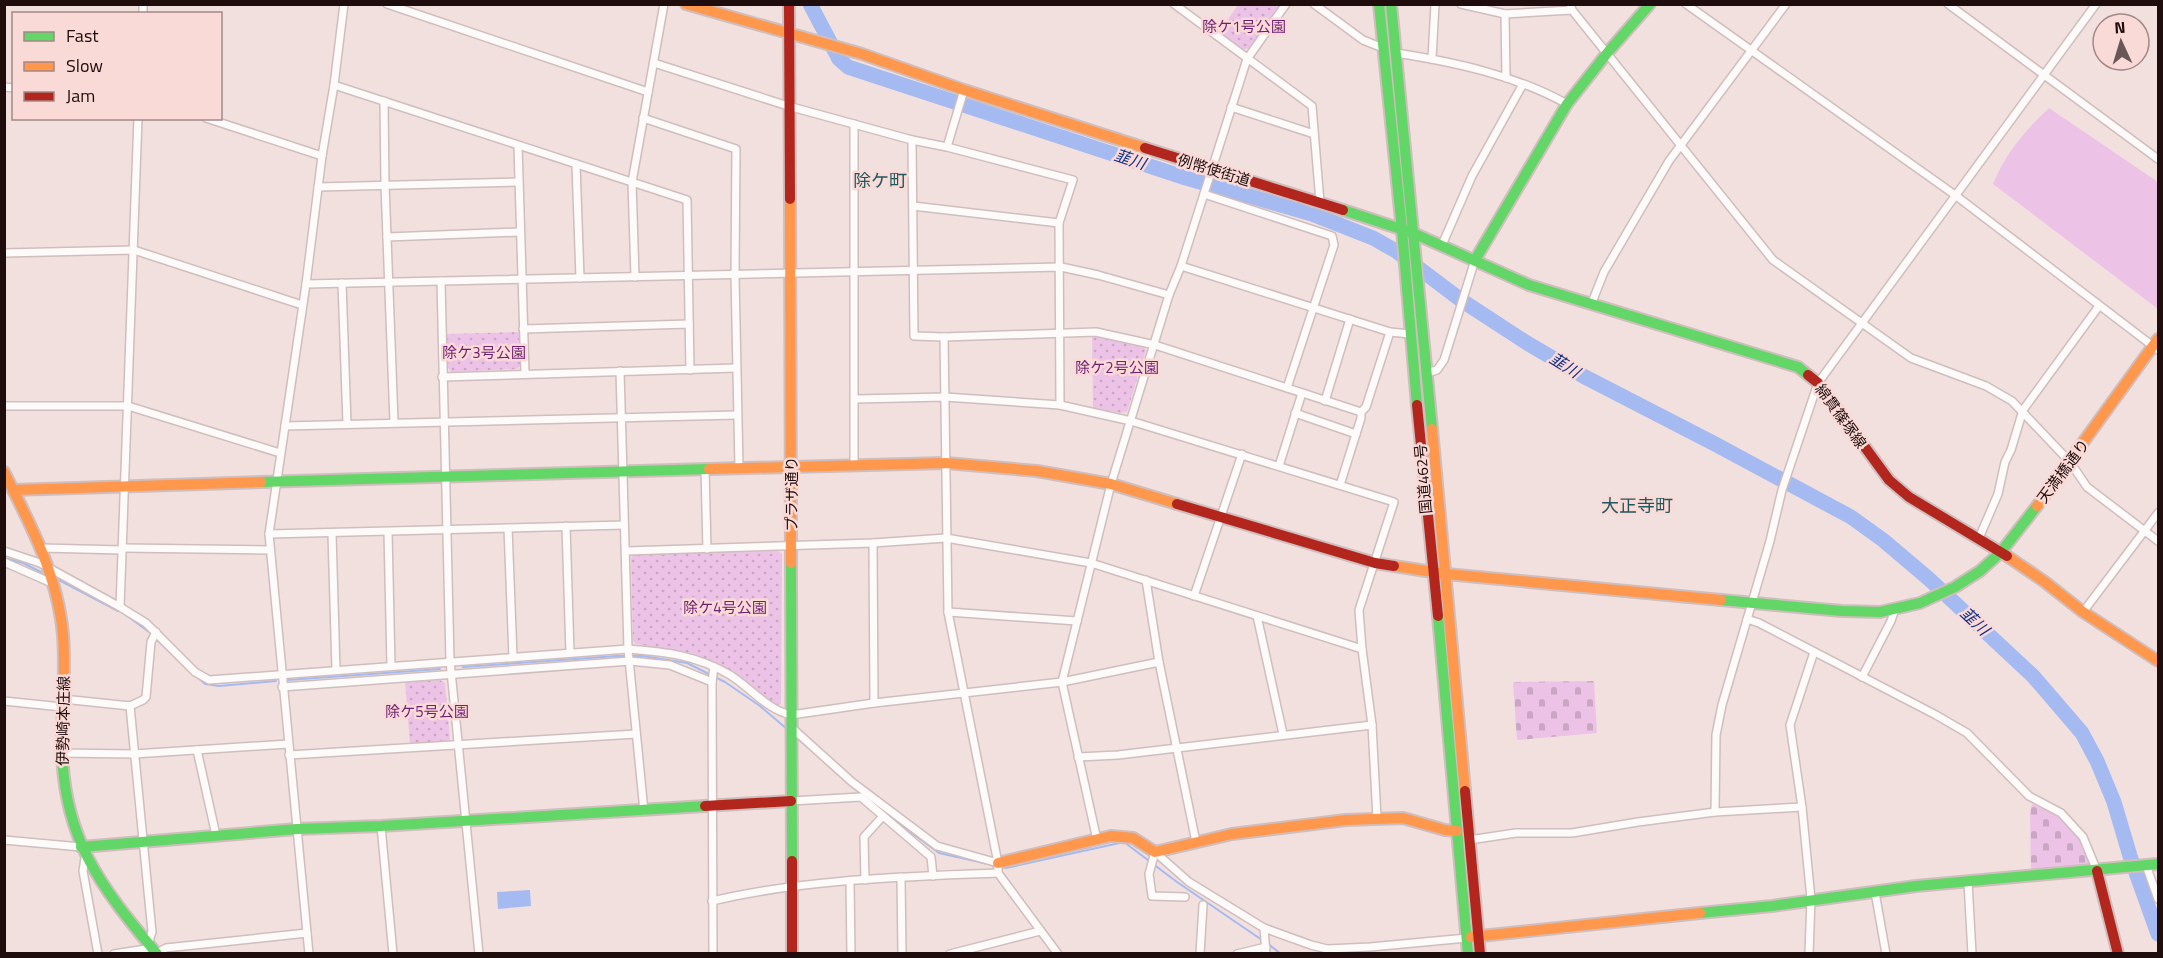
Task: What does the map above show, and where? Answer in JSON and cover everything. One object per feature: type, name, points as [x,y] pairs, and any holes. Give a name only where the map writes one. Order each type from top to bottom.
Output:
[{"type":"main road","points":[[686,4],[789,35]]},
{"type":"main road","name":"国道462号","points":[[1379,4],[1407,231],[1415,260],[1446,574],[1469,840],[1472,937],[1468,954]]},
{"type":"main road","name":"国道462号","points":[[1391,4],[1407,231],[1404,250],[1410,334],[1432,571],[1457,831],[1472,937],[1480,954]]},
{"type":"main road","points":[[1475,260],[1567,104],[1650,4]]},
{"type":"main road","name":"プラザ通り","points":[[788,5],[792,467],[792,954]]},
{"type":"main road","name":"例幣使街道","points":[[789,35],[849,51],[1211,170],[1320,202],[1407,231],[1475,260]]},
{"type":"main road","name":"綿貫篠塚線","points":[[1475,260],[1529,285],[1798,367],[1818,383],[1889,480],[1909,497],[2001,552],[2083,612],[2158,661]]},
{"type":"main road","name":"天満橋通り","points":[[13,490],[446,476],[946,464],[1037,471],[1111,484],[1375,563],[1446,574],[1753,603],[1880,612],[1937,596],[1980,571],[2001,552],[2157,345]]},
{"type":"main road","name":"伊勢崎本庄線","points":[[4,472],[42,548],[54,584],[63,633],[60,753],[68,812],[83,853],[101,886],[157,953]]},
{"type":"main road","points":[[83,853],[143,842],[297,829],[791,801]]},
{"type":"main road","points":[[998,868],[1111,836],[1133,838],[1155,852],[1243,832],[1328,821],[1403,818],[1445,830],[1457,831]]},
{"type":"main road","points":[[1472,937],[1772,906],[1811,899],[1968,882],[2158,864]]},
{"type":"main road","points":[[2097,871],[2118,954]]},
{"type":"street","points":[[309,954],[269,534],[344,4]]},
{"type":"street","points":[[387,4],[648,92]]},
{"type":"street","points":[[635,277],[632,182],[664,4]]},
{"type":"street","points":[[1174,4],[1312,106],[1320,202]]},
{"type":"street","points":[[1097,840],[1062,682],[1111,484],[1169,295],[1181,266],[1247,58],[1286,4]]},
{"type":"street","points":[[1314,4],[1363,40],[1395,53],[1432,59],[1506,78],[1546,92],[1567,104]]},
{"type":"street","points":[[1432,59],[1435,4]]},
{"type":"street","points":[[1461,4],[1505,14],[1571,7],[1773,260],[1911,358],[1986,386],[2012,401],[2070,462],[2087,487],[2158,541]]},
{"type":"street","points":[[1686,4],[1955,195],[2099,306],[2157,345]]},
{"type":"street","points":[[1591,305],[1604,272],[1669,161],[1786,4]]},
{"type":"street","points":[[1948,4],[2158,159]]},
{"type":"street","points":[[1715,812],[1716,735],[1722,705],[1753,603],[1782,490],[1818,383],[2096,4]]},
{"type":"street","points":[[1505,14],[1506,78]]},
{"type":"street","points":[[654,63],[788,106],[1073,180],[1059,223],[1060,405]]},
{"type":"street","points":[[1442,245],[1472,176],[1523,84]]},
{"type":"street","points":[[334,85],[687,200],[690,370]]},
{"type":"street","points":[[947,147],[964,90]]},
{"type":"street","points":[[384,101],[394,423]]},
{"type":"street","points":[[1231,107],[1314,134]]},
{"type":"street","points":[[643,118],[736,149],[735,275],[739,468]]},
{"type":"street","points":[[120,607],[138,120]]},
{"type":"street","points":[[212,120],[322,156]]},
{"type":"street","points":[[854,124],[856,399],[853,403],[854,466]]},
{"type":"street","points":[[912,140],[914,336],[1096,332],[1155,345],[1361,412]]},
{"type":"street","points":[[518,146],[525,373]]},
{"type":"street","points":[[576,164],[580,278]]},
{"type":"street","points":[[318,186],[518,182]]},
{"type":"street","points":[[1204,194],[1332,236],[1334,245],[1287,388]]},
{"type":"street","points":[[913,206],[1059,223]]},
{"type":"street","points":[[387,237],[519,232]]},
{"type":"street","points":[[4,253],[134,250],[302,305]]},
{"type":"street","points":[[1426,373],[1437,370],[1444,360],[1475,260]]},
{"type":"street","points":[[1181,266],[1390,332],[1410,334]]},
{"type":"street","points":[[306,284],[1061,267],[1169,295]]},
{"type":"street","points":[[441,281],[450,661],[479,954]]},
{"type":"street","points":[[342,283],[347,424]]},
{"type":"street","points":[[1978,538],[1998,494],[2005,462],[2023,410],[2099,306]]},
{"type":"street","points":[[1325,400],[1350,320]]},
{"type":"street","points":[[523,329],[689,324]]},
{"type":"street","points":[[1340,485],[1361,412],[1366,407],[1390,332]]},
{"type":"street","points":[[944,337],[948,612],[998,868],[1040,931],[1057,949],[1058,954]]},
{"type":"street","points":[[442,377],[736,368]]},
{"type":"street","points":[[620,371],[624,525],[627,551],[628,649],[644,811]]},
{"type":"street","points":[[1279,466],[1302,393]]},
{"type":"street","points":[[856,399],[945,397],[1060,405],[1131,421],[1394,502],[1359,610],[1372,725],[1377,818]]},
{"type":"street","points":[[4,406],[128,406],[280,453]]},
{"type":"street","points":[[1295,413],[1356,434]]},
{"type":"street","points":[[285,426],[737,415]]},
{"type":"street","points":[[1194,596],[1242,454]]},
{"type":"street","points":[[705,469],[707,549]]},
{"type":"street","points":[[2083,612],[2158,513]]},
{"type":"street","points":[[269,534],[624,525]]},
{"type":"street","points":[[566,526],[570,653]]},
{"type":"street","points":[[508,528],[513,657]]},
{"type":"street","points":[[388,532],[391,666]]},
{"type":"street","points":[[332,534],[336,670]]},
{"type":"street","points":[[627,551],[873,543],[946,538],[1091,563],[1362,649]]},
{"type":"street","points":[[873,543],[874,703]]},
{"type":"street","points":[[42,548],[269,550]]},
{"type":"street","points":[[4,551],[40,563],[146,623],[195,672],[209,680],[628,649],[690,656],[730,675],[771,707],[791,715],[874,703],[1062,682],[1159,663]]},
{"type":"street","points":[[4,562],[54,584]]},
{"type":"street","points":[[1146,580],[1159,663],[1196,842]]},
{"type":"street","points":[[1862,677],[1895,609]]},
{"type":"street","points":[[948,612],[1077,621]]},
{"type":"street","points":[[1257,616],[1283,734]]},
{"type":"street","points":[[1748,619],[1760,623],[1936,715],[1966,733],[2029,796],[2061,813],[2083,837],[2097,871]]},
{"type":"street","points":[[4,701],[130,706],[143,700],[146,696],[151,642],[156,633]]},
{"type":"street","points":[[1809,954],[1811,899],[1802,807],[1790,725],[1814,652]]},
{"type":"street","points":[[282,687],[630,661],[670,665],[712,682]]},
{"type":"street","points":[[713,954],[712,682],[714,668]]},
{"type":"street","points":[[114,954],[143,950],[149,944],[152,932],[130,706]]},
{"type":"street","points":[[1078,757],[1372,725]]},
{"type":"street","points":[[791,727],[852,782],[937,846],[998,868]]},
{"type":"street","points":[[289,755],[636,734]]},
{"type":"street","points":[[60,753],[134,754],[288,744]]},
{"type":"street","points":[[197,750],[216,835]]},
{"type":"street","points":[[791,801],[861,797],[932,857],[933,876]]},
{"type":"street","points":[[1469,840],[1516,833],[1572,833],[1715,812],[1802,807]]},
{"type":"street","points":[[865,880],[864,837],[883,816]]},
{"type":"street","points":[[381,826],[393,954]]},
{"type":"street","points":[[4,840],[83,853],[83,871],[98,954]]},
{"type":"street","points":[[1185,897],[1152,896],[1149,874],[1155,852],[1190,882],[1264,928],[1327,949],[1472,937]]},
{"type":"street","points":[[2144,866],[2158,899]]},
{"type":"street","points":[[712,901],[752,892],[792,887],[933,876],[998,868]]},
{"type":"street","points":[[901,877],[902,954]]},
{"type":"street","points":[[850,882],[851,954]]},
{"type":"street","points":[[1968,882],[1972,954]]},
{"type":"street","points":[[1875,892],[1886,954]]},
{"type":"street","points":[[1200,954],[1203,905]]},
{"type":"street","points":[[1237,954],[1266,950],[1264,928]]},
{"type":"street","points":[[950,954],[1040,931]]},
{"type":"street","points":[[157,953],[166,948],[307,933]]},
{"type":"green space","name":"除ケ1号公園","points":[[1238,5],[1280,5],[1249,48],[1243,50],[1218,33]]},
{"type":"green space","points":[[2049,108],[2158,184],[2158,309],[1993,184],[2017,143]]},
{"type":"green space","name":"除ケ3号公園","points":[[519,332],[520,366],[517,369],[452,372],[448,368],[447,334]]},
{"type":"green space","name":"除ケ2号公園","points":[[1092,336],[1143,346],[1146,350],[1127,412],[1093,408]]},
{"type":"green space","name":"除ケ4号公園","points":[[778,551],[782,554],[781,704],[775,706],[733,673],[692,653],[636,644],[633,641],[631,558],[634,554]]},
{"type":"green space","name":"除ケ5号公園","points":[[440,680],[445,683],[450,739],[447,742],[410,745],[405,682]]},
{"type":"green space","points":[[1594,681],[1597,733],[1517,740],[1513,682]]},
{"type":"green space","points":[[2032,804],[2056,816],[2071,827],[2082,844],[2092,868],[2031,873],[2030,813]]},
{"type":"water","points":[[530,890],[531,906],[498,909],[497,892]]},
{"type":"waterway","name":"韮川","points":[[810,4],[839,59],[848,67],[1186,178],[1312,214],[1373,238],[1396,251],[1461,300],[1585,377],[1851,517],[1883,540],[1929,579],[2033,676],[2082,733],[2097,761],[2114,802],[2130,856],[2158,934]]},
{"type":"waterway","points":[[4,558],[23,563],[41,572]]},
{"type":"waterway","points":[[59,580],[118,611]]},
{"type":"waterway","points":[[126,615],[149,632]]},
{"type":"waterway","points":[[156,639],[205,684],[219,686],[276,681]]},
{"type":"waterway","points":[[463,667],[617,656],[643,656],[687,663],[725,682],[760,706],[787,729]]},
{"type":"waterway","points":[[288,680],[440,669]]},
{"type":"waterway","points":[[796,737],[817,755]]},
{"type":"waterway","points":[[867,797],[939,853],[993,865]]},
{"type":"waterway","points":[[1002,867],[1124,842],[1177,882],[1262,940]]},
{"type":"waterway","points":[[1267,943],[1281,954]]},
{"type":"traffic: fast","points":[[1379,4],[1417,405]]},
{"type":"traffic: fast","points":[[1391,4],[1432,429]]},
{"type":"traffic: fast","points":[[1475,260],[1567,104],[1650,4]]},
{"type":"traffic: fast","points":[[1343,210],[1413,233],[1529,285],[1798,367],[1808,375]]},
{"type":"traffic: fast","points":[[261,482],[709,469]]},
{"type":"traffic: fast","points":[[1721,600],[1842,611],[1880,612],[1920,603],[1955,587],[1980,571],[2001,552],[2037,506]]},
{"type":"traffic: fast","points":[[791,563],[792,861]]},
{"type":"traffic: fast","points":[[1438,616],[1468,954]]},
{"type":"traffic: fast","points":[[62,744],[69,806],[88,858],[118,906],[157,954]]},
{"type":"traffic: fast","points":[[81,847],[297,829],[705,806]]},
{"type":"traffic: fast","points":[[1700,913],[1772,906],[1916,886],[2158,864]]},
{"type":"traffic: slow","points":[[686,4],[862,54],[964,90],[1145,148]]},
{"type":"traffic: slow","points":[[790,199],[791,563]]},
{"type":"traffic: slow","points":[[2037,506],[2158,339]]},
{"type":"traffic: slow","points":[[1432,429],[1465,791]]},
{"type":"traffic: slow","points":[[709,469],[946,463],[1037,471],[1111,484],[1177,504]]},
{"type":"traffic: slow","points":[[4,472],[49,571],[60,613],[64,662],[62,744]]},
{"type":"traffic: slow","points":[[13,490],[261,482]]},
{"type":"traffic: slow","points":[[2007,556],[2083,612],[2158,661]]},
{"type":"traffic: slow","points":[[1394,566],[1446,574],[1721,600]]},
{"type":"traffic: slow","points":[[998,863],[1111,836],[1133,838],[1155,852],[1232,834],[1346,820],[1403,818],[1445,830],[1457,831]]},
{"type":"traffic: slow","points":[[1471,937],[1700,913]]},
{"type":"traffic: jam","points":[[789,4],[790,199]]},
{"type":"traffic: jam","points":[[1145,148],[1343,210]]},
{"type":"traffic: jam","points":[[1808,375],[1818,383],[1889,480],[1909,497],[2007,556]]},
{"type":"traffic: jam","points":[[1417,405],[1438,616]]},
{"type":"traffic: jam","points":[[1177,504],[1375,563],[1394,566]]},
{"type":"traffic: jam","points":[[1465,791],[1480,954]]},
{"type":"traffic: jam","points":[[705,806],[791,801]]},
{"type":"traffic: jam","points":[[792,861],[792,954]]},
{"type":"traffic: jam","points":[[2097,871],[2118,954]]},
{"type":"district","name":"除ケ町","points":[[880,180]]},
{"type":"district","name":"大正寺町","points":[[1637,505]]}]
